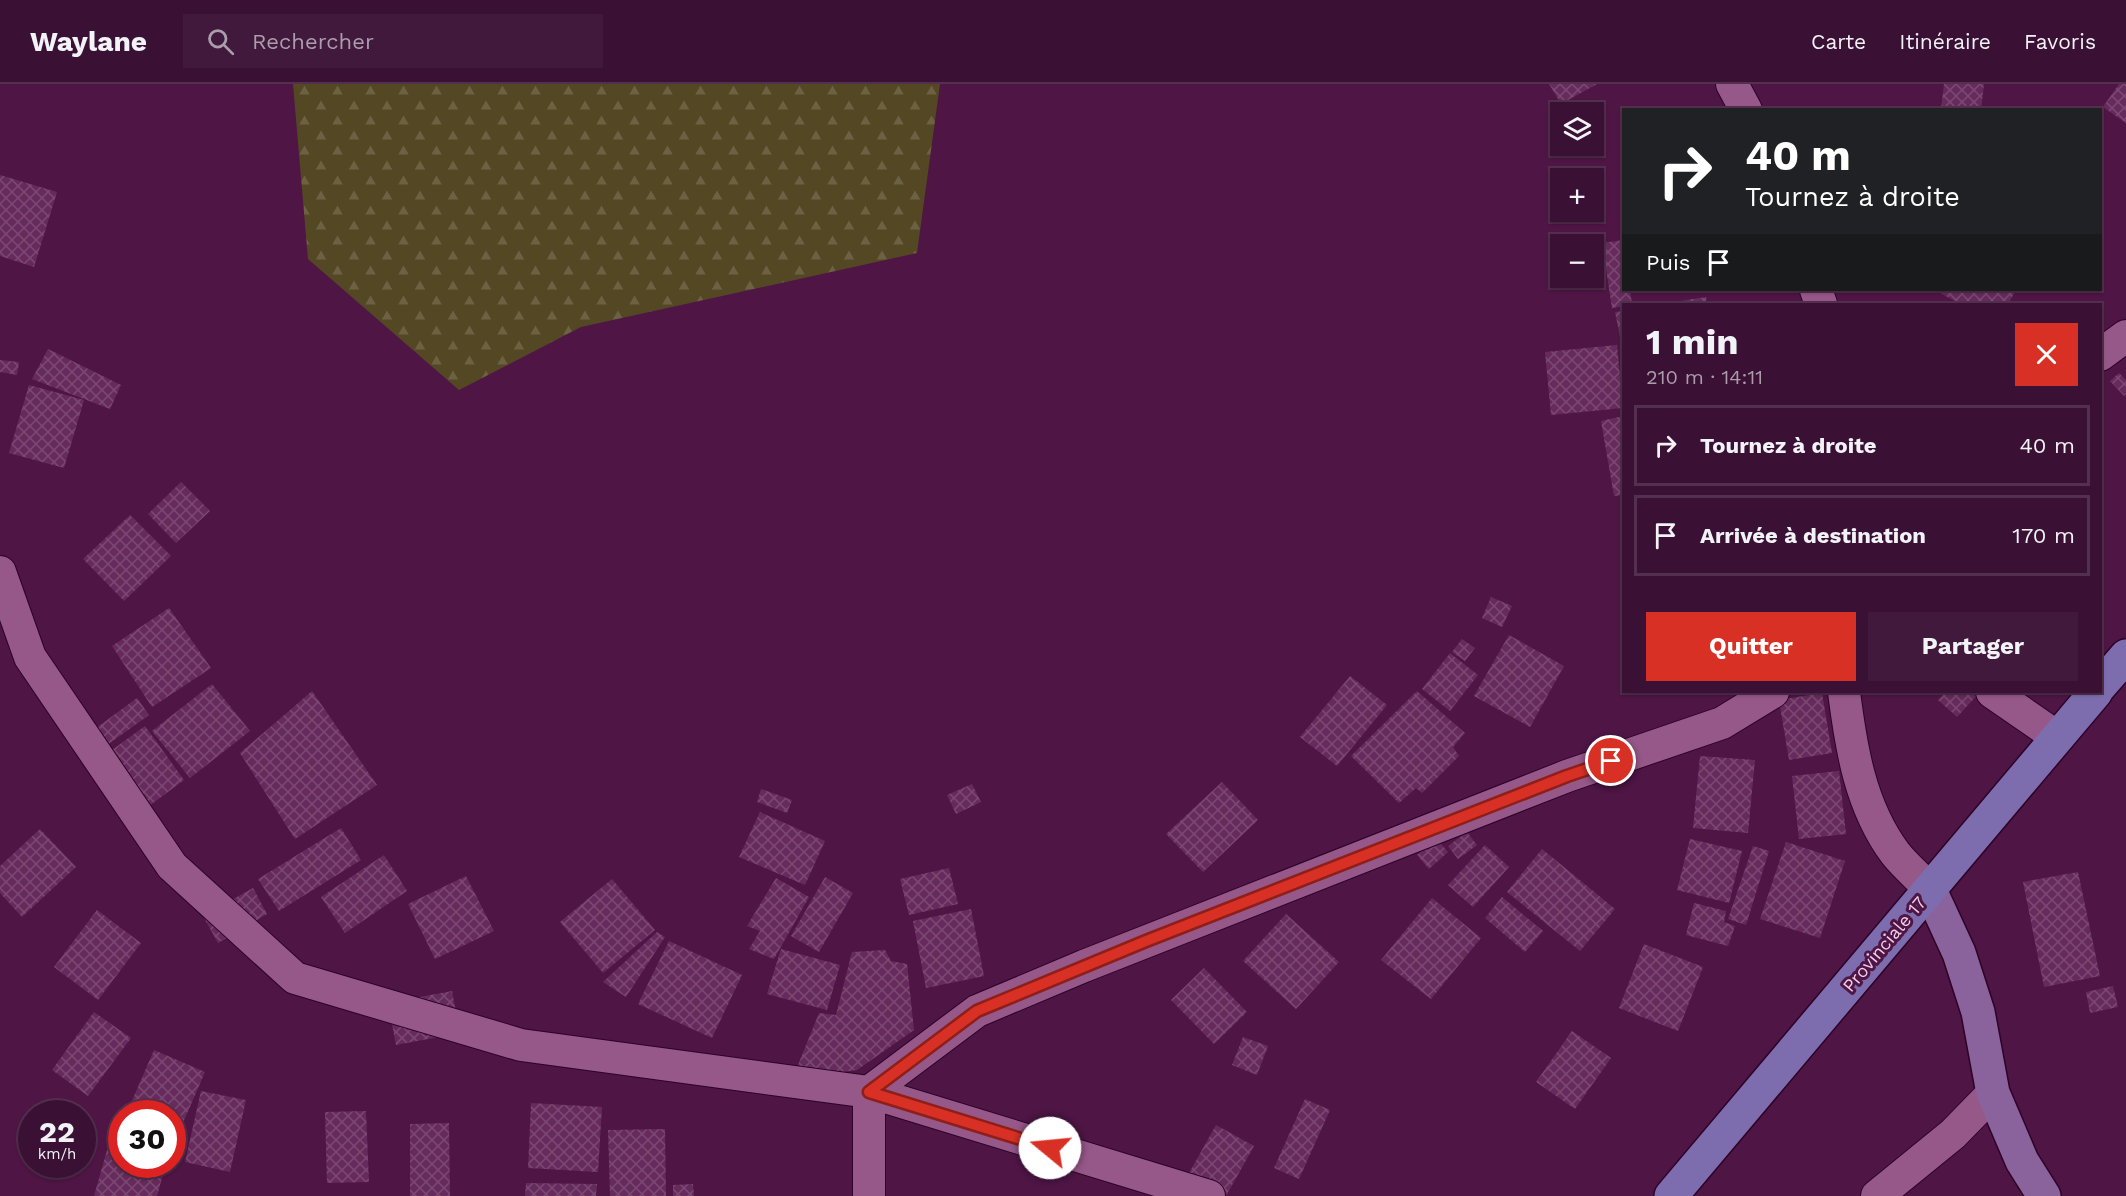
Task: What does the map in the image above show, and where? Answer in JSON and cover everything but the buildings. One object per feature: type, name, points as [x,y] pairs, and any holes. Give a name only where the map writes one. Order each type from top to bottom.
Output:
[{"type":"main road","points":[[2102,684],[2126,656]]},
{"type":"main road","name":"Provinciale 17","points":[[1671,1196],[2095,693]]},
{"type":"street","points":[[1732,84],[1745,108]]},
{"type":"street","points":[[2102,354],[2126,336]]},
{"type":"street","points":[[0,572],[30,657],[172,866],[295,978],[521,1045],[869,1092],[1209,1196]]},
{"type":"street","points":[[869,1092],[977,1011],[1084,966],[1567,776],[1722,723],[1771,693]]},
{"type":"street","points":[[1844,693],[1856,768],[1874,814],[1895,852],[1930,890],[1959,953],[1978,1012],[1993,1093],[2022,1161],[2043,1196]]},
{"type":"street","points":[[1993,693],[2057,737]]},
{"type":"street","points":[[869,1092],[869,1196]]},
{"type":"street","points":[[1877,1196],[1953,1134],[1993,1093]]},
{"type":"green space","points":[[293,84],[940,84],[917,253],[581,327],[459,390],[308,259]]},
{"type":"route","points":[[1050,1148],[869,1092],[977,1011],[1270,892],[1611,761]]}]
